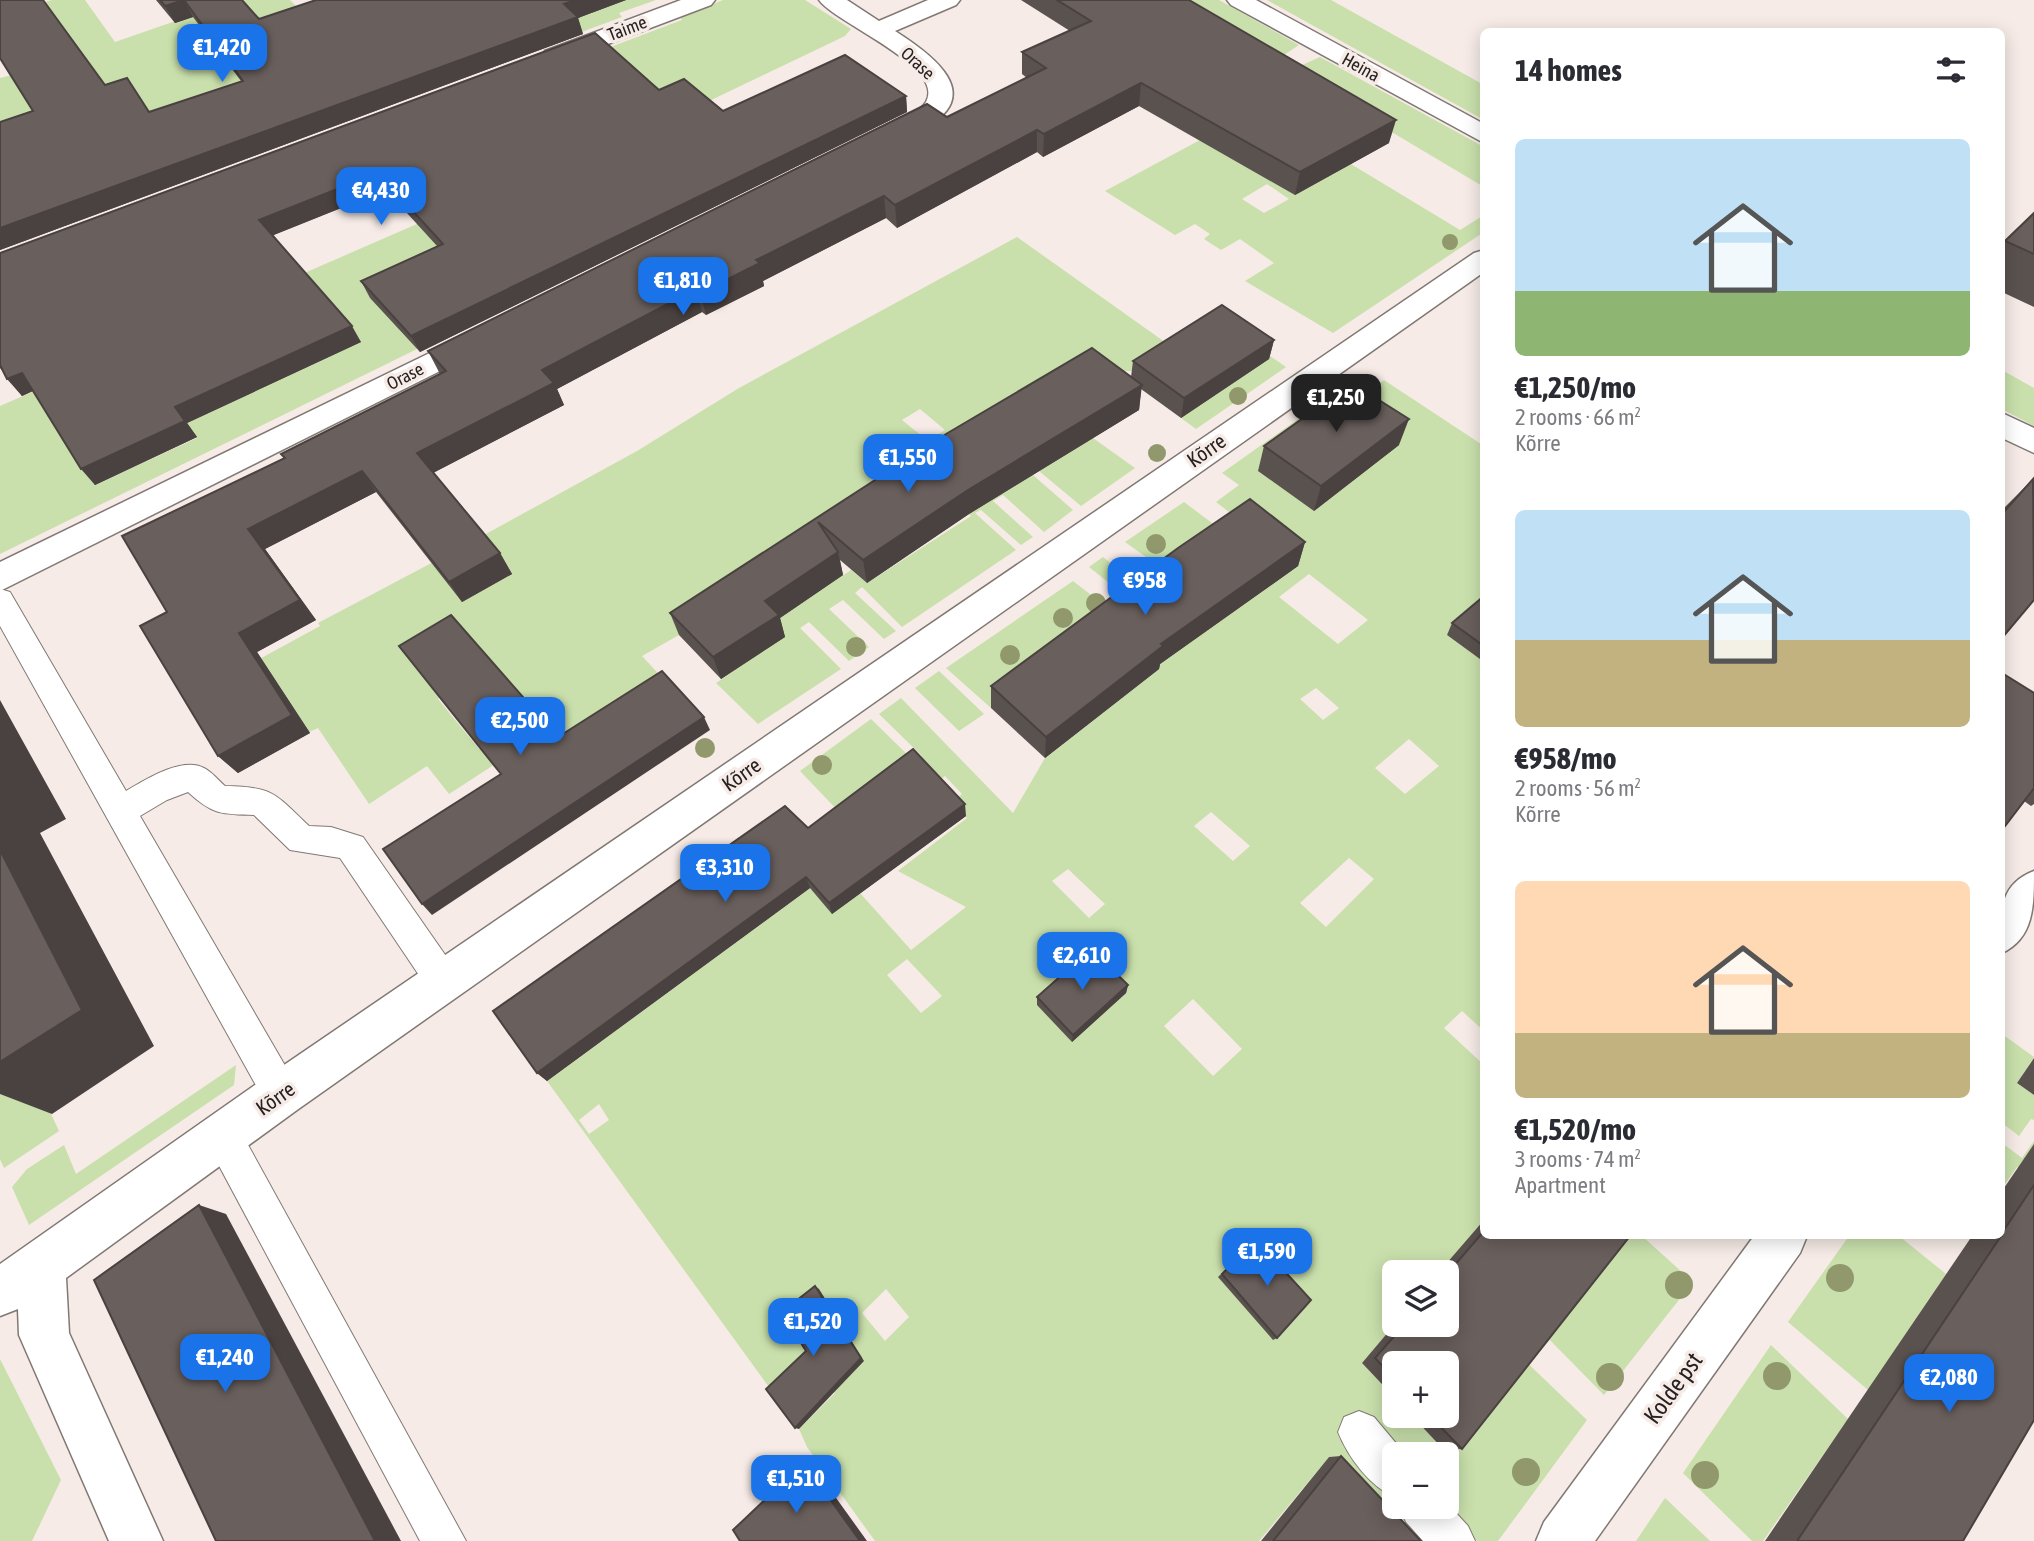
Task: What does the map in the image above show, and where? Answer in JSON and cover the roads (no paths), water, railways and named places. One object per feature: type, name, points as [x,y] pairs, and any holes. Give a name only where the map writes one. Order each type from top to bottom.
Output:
[{"type":"street","name":"Taime","points":[[533,64],[703,0]]},
{"type":"street","points":[[831,0],[877,30],[948,0]]},
{"type":"street","name":"Heina","points":[[1238,0],[1480,133]]},
{"type":"street","name":"Orase","points":[[866,146],[929,114],[942,96],[937,76],[877,30]]},
{"type":"street","name":"Kõrre","points":[[20,1280],[443,981],[1480,262]]},
{"type":"street","name":"Orase","points":[[0,578],[499,329]]},
{"type":"street","points":[[2005,426],[2034,442]]},
{"type":"street","points":[[2005,930],[2034,890]]},
{"type":"street","name":"Kolde pst","points":[[1563,1541],[1781,1239]]},
{"type":"street","points":[[20,1280],[136,1541]]},
{"type":"lane","points":[[0,600],[281,1094]]},
{"type":"lane","points":[[121,810],[166,785],[180,779],[194,778],[218,800],[261,801],[302,840],[331,841],[351,847],[443,981]]},
{"type":"lane","points":[[223,1136],[444,1541]]},
{"type":"lane","points":[[1359,1432],[1382,1460]]},
{"type":"lane","points":[[1432,1519],[1453,1541]]}]
